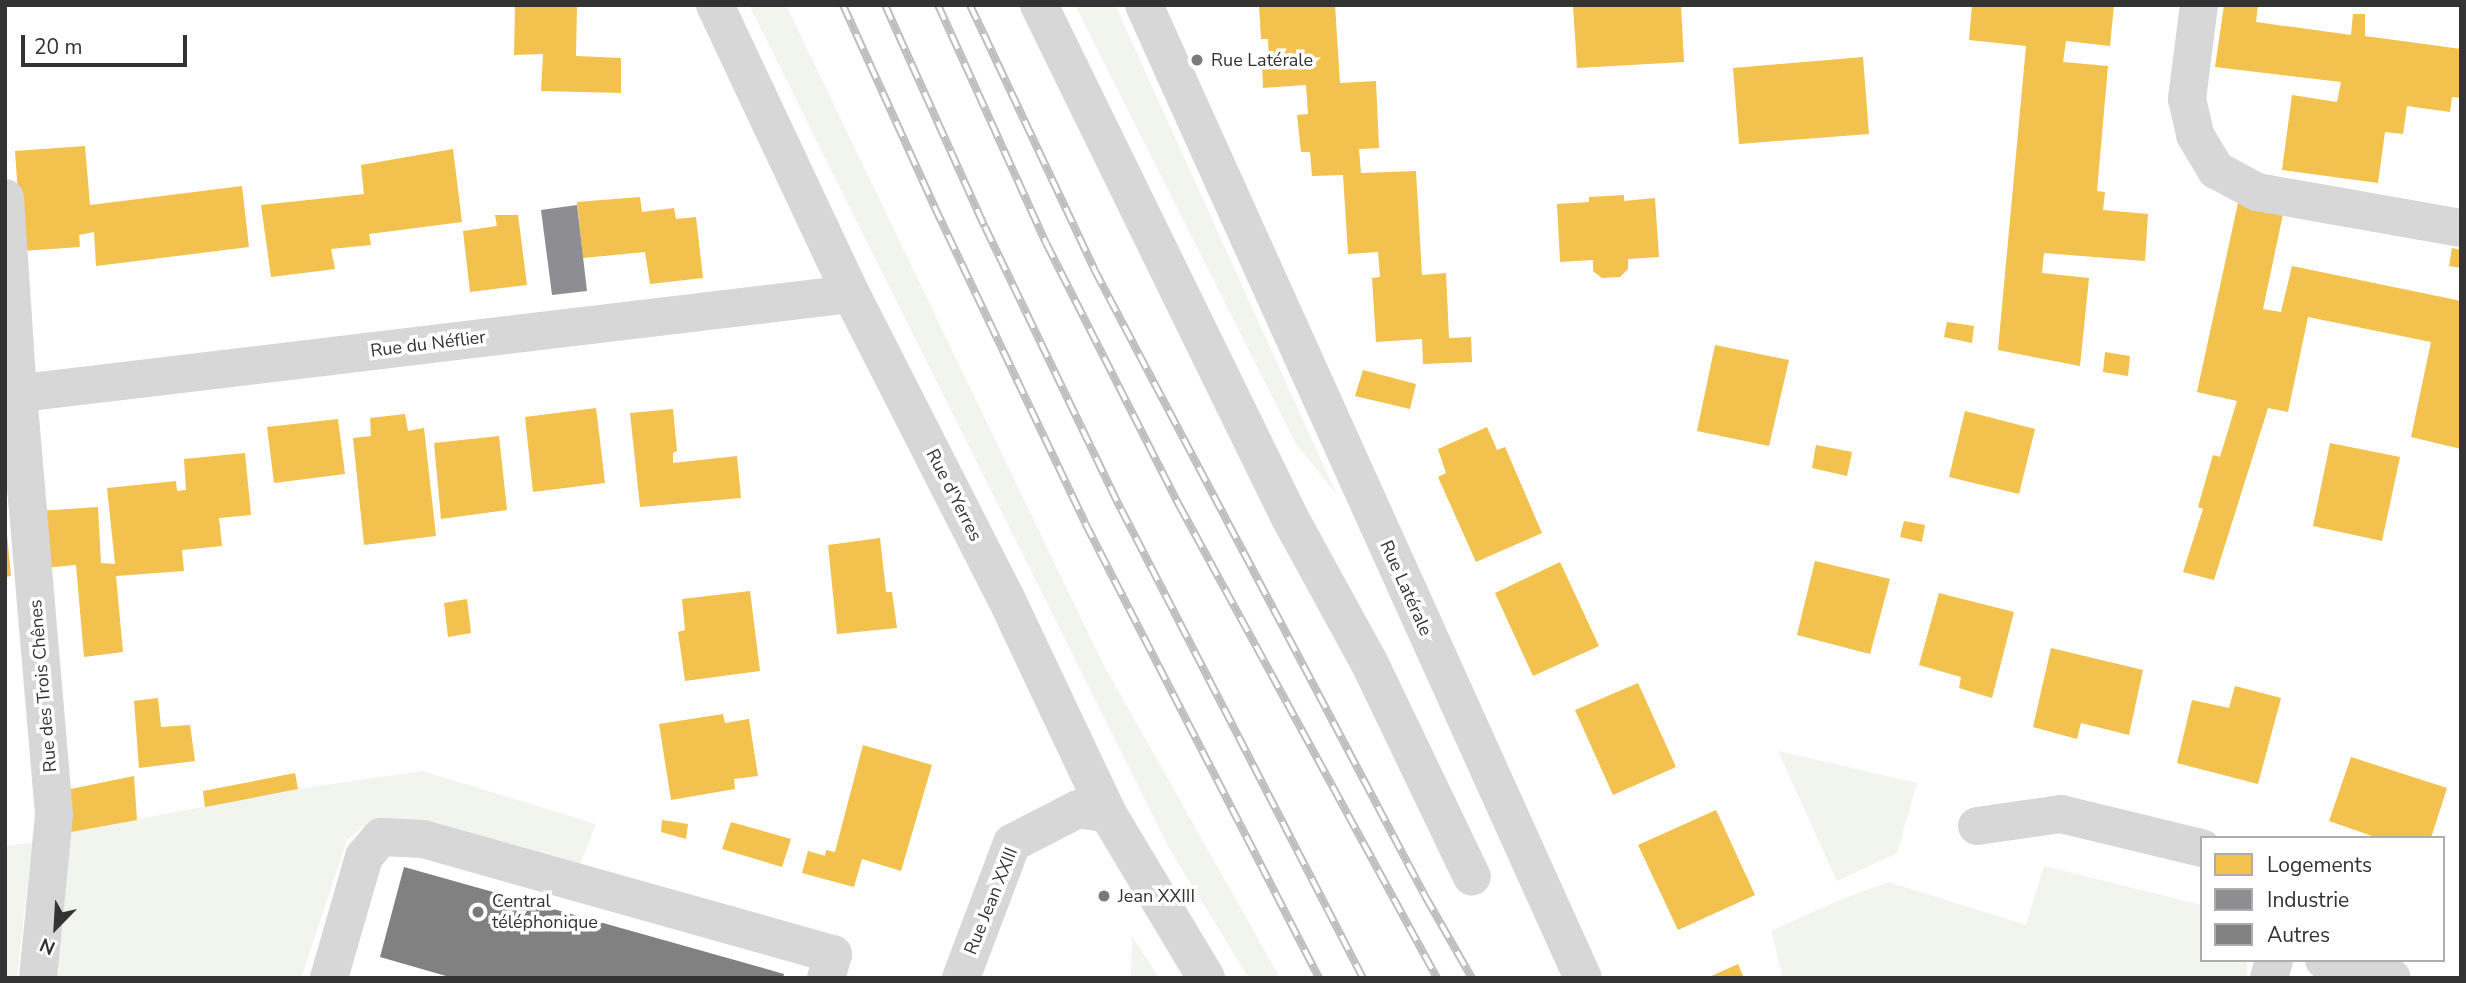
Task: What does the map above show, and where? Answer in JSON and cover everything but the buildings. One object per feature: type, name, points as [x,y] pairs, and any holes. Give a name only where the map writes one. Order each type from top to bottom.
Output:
[{"type":"street","name":"Rue d'Yerres","points":[[715,5],[851,294],[1005,596],[1108,814],[1206,978]]},
{"type":"street","points":[[1039,5],[1290,518],[1369,662],[1472,877]]},
{"type":"street","name":"Rue Latérale","points":[[1144,5],[1583,978]]},
{"type":"street","points":[[2199,5],[2187,99],[2195,135],[2216,170],[2257,192],[2461,228]]},
{"type":"street","name":"Rue des Trois Chênes","points":[[5,198],[12,394],[54,815],[38,978]]},
{"type":"street","name":"Rue du Néflier","points":[[12,394],[851,294]]},
{"type":"street","name":"Rue Jean XXIII","points":[[961,978],[1012,843],[1078,809],[1108,814]]},
{"type":"street","points":[[1977,826],[2061,814],[2200,848]]},
{"type":"street","points":[[329,978],[364,857],[382,837],[423,839],[833,954],[826,978]]},
{"type":"street","points":[[2332,962],[2392,978]]},
{"type":"shaded area","points":[[749,5],[786,5],[1102,662],[1280,978],[1249,978],[1170,850]]},
{"type":"shaded area","points":[[1075,5],[1115,5],[1337,495],[1296,444]]},
{"type":"shaded area","points":[[1778,751],[1917,783],[1897,853],[1837,881]]},
{"type":"shaded area","points":[[422,771],[596,824],[580,864],[427,824],[371,820],[347,840],[301,978],[52,978],[60,834],[298,789]]},
{"type":"shaded area","points":[[32,843],[17,978],[5,978],[5,846]]},
{"type":"shaded area","points":[[2044,866],[2200,905],[2200,962],[2247,962],[2247,978],[1783,978],[1771,931],[1888,882],[2026,925]]},
{"type":"shaded area","points":[[1132,936],[1159,978],[1131,978]]},
{"type":"railway","points":[[843,5],[934,206],[1085,523],[1319,978]]},
{"type":"railway","points":[[885,5],[985,227],[1121,509],[1363,978]]},
{"type":"railway","points":[[938,5],[1046,243],[1179,505],[1437,978]]},
{"type":"railway","points":[[970,5],[1094,269],[1425,896],[1472,978]]},
{"type":"place","name":"Rue Latérale","points":[[1197,60]]},
{"type":"place","name":"Jean XXIII","points":[[1104,896]]},
{"type":"place","name":"Central téléphonique","points":[[478,912]]}]
